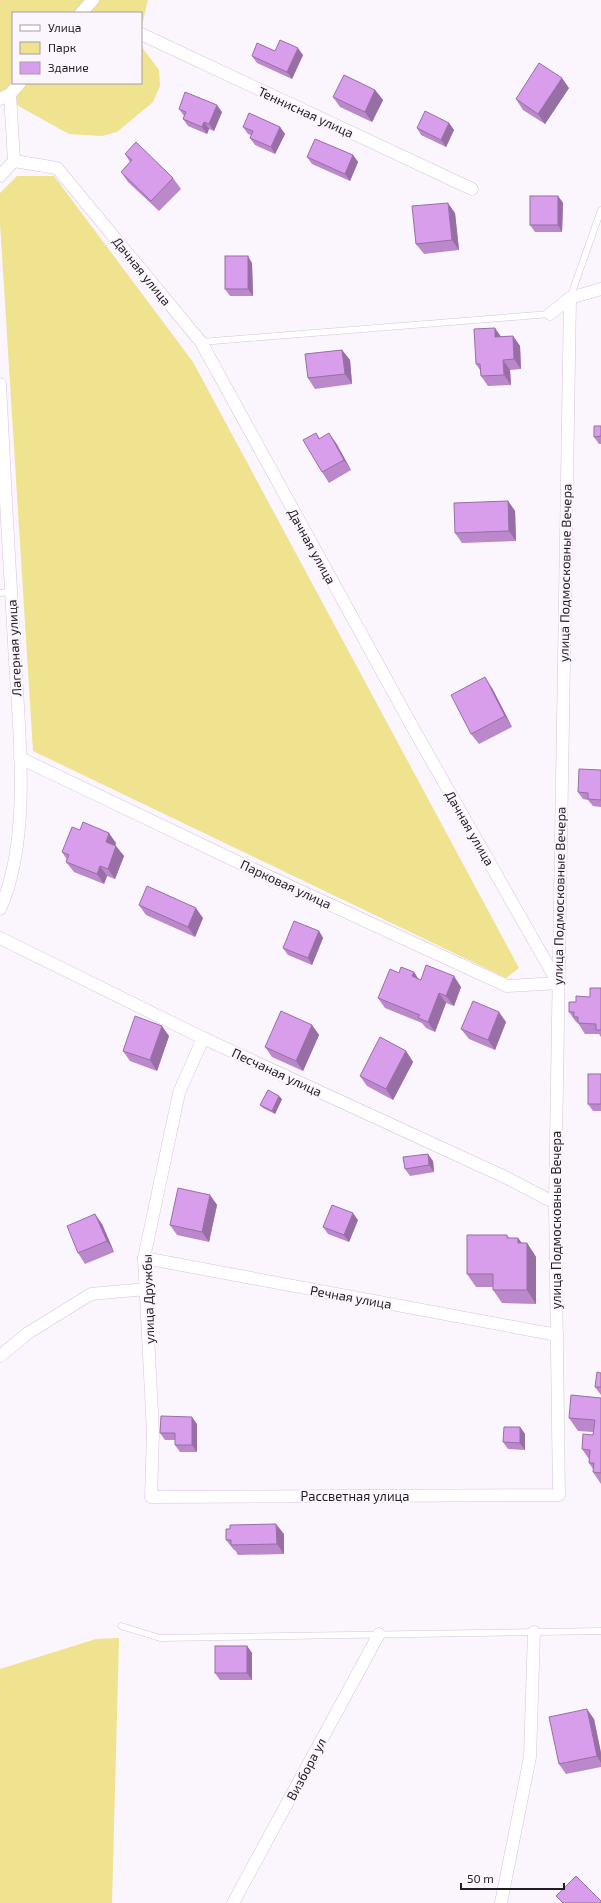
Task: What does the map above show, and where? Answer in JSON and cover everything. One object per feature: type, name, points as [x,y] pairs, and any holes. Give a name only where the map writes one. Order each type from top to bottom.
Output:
[{"type":"street","name":"Теннисная улица","points":[[142,34],[472,189]]},
{"type":"street","points":[[0,176],[14,161],[5,96],[19,84]]},
{"type":"street","name":"Дачная улица","points":[[14,161],[57,168],[201,342],[405,714],[558,983]]},
{"type":"street","points":[[550,314],[570,298],[601,289]]},
{"type":"street","name":"улица Подмосковные Вечера","points":[[559,1495],[555,1203],[570,298]]},
{"type":"street","name":"Лагерная улица","points":[[0,384],[6,592],[20,758],[20,830],[9,891],[0,909]]},
{"type":"street","name":"Парковая улица","points":[[20,758],[242,864],[507,986],[558,983]]},
{"type":"street","name":"Песчаная улица","points":[[0,938],[203,1038],[507,1178],[555,1203]]},
{"type":"street","name":"улица Дружбы","points":[[152,1497],[153,1432],[144,1258],[178,1093],[203,1038]]},
{"type":"street","name":"Речная улица","points":[[144,1258],[557,1335]]},
{"type":"street","points":[[0,1356],[28,1334],[91,1294],[146,1289]]},
{"type":"street","name":"Рассветная улица","points":[[152,1497],[559,1495]]},
{"type":"street","points":[[501,1903],[530,1757],[534,1632]]},
{"type":"street","name":"Визбора ул","points":[[233,1903],[378,1634]]},
{"type":"lane","points":[[570,298],[601,210]]},
{"type":"lane","points":[[201,342],[550,314]]},
{"type":"lane","points":[[120,1626],[160,1638],[601,1631]]},
{"type":"green space","points":[[0,0],[148,0],[142,25],[142,12],[12,12],[12,84],[142,84],[142,47],[159,70],[160,86],[153,102],[117,132],[102,136],[69,134],[13,103],[0,98]]},
{"type":"green space","points":[[17,176],[54,176],[193,362],[519,968],[506,978],[33,751],[0,223],[0,193]]},
{"type":"green space","points":[[119,1638],[112,1903],[0,1903],[0,1669],[96,1639]]},
{"type":"building","points":[[280,40],[298,48],[287,72],[252,56],[257,43],[275,51]]},
{"type":"building","points":[[539,63],[562,78],[538,114],[516,99]]},
{"type":"building","points":[[344,75],[375,90],[365,112],[333,97]]},
{"type":"building","points":[[185,92],[217,105],[209,124],[204,122],[202,127],[183,119],[186,112],[179,109]]},
{"type":"building","points":[[425,111],[449,123],[441,140],[417,128]]},
{"type":"building","points":[[249,113],[280,127],[271,147],[250,138],[253,131],[243,127]]},
{"type":"building","points":[[315,139],[353,155],[345,174],[307,157]]},
{"type":"building","points":[[136,142],[173,178],[151,201],[121,172],[132,160],[125,154]]},
{"type":"building","points":[[530,196],[558,196],[558,225],[530,225]]},
{"type":"building","points":[[448,203],[452,240],[416,244],[412,206]]},
{"type":"building","points":[[225,256],[248,256],[248,289],[225,289]]},
{"type":"building","points":[[495,328],[495,337],[513,336],[514,359],[503,360],[504,375],[481,376],[480,364],[476,364],[474,329]]},
{"type":"building","points":[[342,350],[345,374],[308,378],[305,354]]},
{"type":"building","points":[[594,426],[601,426],[601,436],[594,437]]},
{"type":"building","points":[[316,433],[319,439],[329,433],[344,460],[322,472],[303,440]]},
{"type":"building","points":[[508,501],[509,531],[455,533],[454,503]]},
{"type":"building","points":[[485,677],[505,716],[471,734],[451,695]]},
{"type":"building","points":[[579,769],[601,770],[601,800],[588,799],[588,793],[578,792]]},
{"type":"building","points":[[83,822],[109,833],[106,842],[116,846],[108,869],[100,866],[97,874],[66,862],[69,855],[62,852],[72,827],[80,830]]},
{"type":"building","points":[[147,886],[196,908],[188,927],[139,905]]},
{"type":"building","points":[[294,921],[319,931],[308,958],[283,948]]},
{"type":"building","points":[[426,965],[454,976],[446,996],[439,993],[428,1022],[418,1018],[420,1015],[378,998],[390,969],[399,973],[401,967],[414,972],[412,976],[421,980]]},
{"type":"building","points":[[590,988],[601,988],[601,1030],[596,1030],[596,1024],[578,1023],[578,1017],[574,1017],[574,1012],[569,1012],[569,1002],[576,1002],[576,996],[590,997]]},
{"type":"building","points":[[473,1001],[499,1012],[488,1040],[461,1029]]},
{"type":"building","points":[[281,1011],[312,1025],[296,1061],[265,1047]]},
{"type":"building","points":[[135,1016],[162,1026],[150,1060],[123,1051]]},
{"type":"building","points":[[380,1037],[406,1051],[386,1089],[360,1076]]},
{"type":"building","points":[[588,1074],[601,1074],[601,1104],[588,1104]]},
{"type":"building","points":[[268,1090],[279,1096],[272,1111],[260,1105]]},
{"type":"building","points":[[428,1154],[429,1165],[405,1169],[403,1157]]},
{"type":"building","points":[[178,1188],[210,1195],[202,1232],[170,1225]]},
{"type":"building","points":[[332,1205],[353,1213],[344,1235],[323,1227]]},
{"type":"building","points":[[95,1214],[107,1241],[78,1253],[67,1226]]},
{"type":"building","points":[[467,1235],[507,1235],[507,1238],[518,1238],[518,1243],[527,1243],[527,1290],[493,1290],[493,1274],[467,1274]]},
{"type":"building","points":[[597,1372],[601,1373],[601,1387],[595,1387]]},
{"type":"building","points":[[571,1395],[601,1398],[601,1473],[593,1472],[594,1463],[589,1463],[590,1450],[582,1449],[583,1434],[593,1435],[595,1420],[569,1418]]},
{"type":"building","points":[[161,1416],[192,1417],[192,1445],[175,1445],[175,1433],[160,1433]]},
{"type":"building","points":[[504,1427],[520,1427],[520,1443],[503,1442]]},
{"type":"building","points":[[276,1524],[277,1544],[231,1545],[231,1540],[226,1540],[226,1529],[230,1529],[230,1525]]},
{"type":"building","points":[[215,1646],[247,1646],[247,1673],[215,1673]]},
{"type":"building","points":[[587,1709],[597,1756],[559,1764],[549,1717]]},
{"type":"building","points":[[576,1876],[601,1901],[601,1903],[563,1903],[556,1896]]}]
